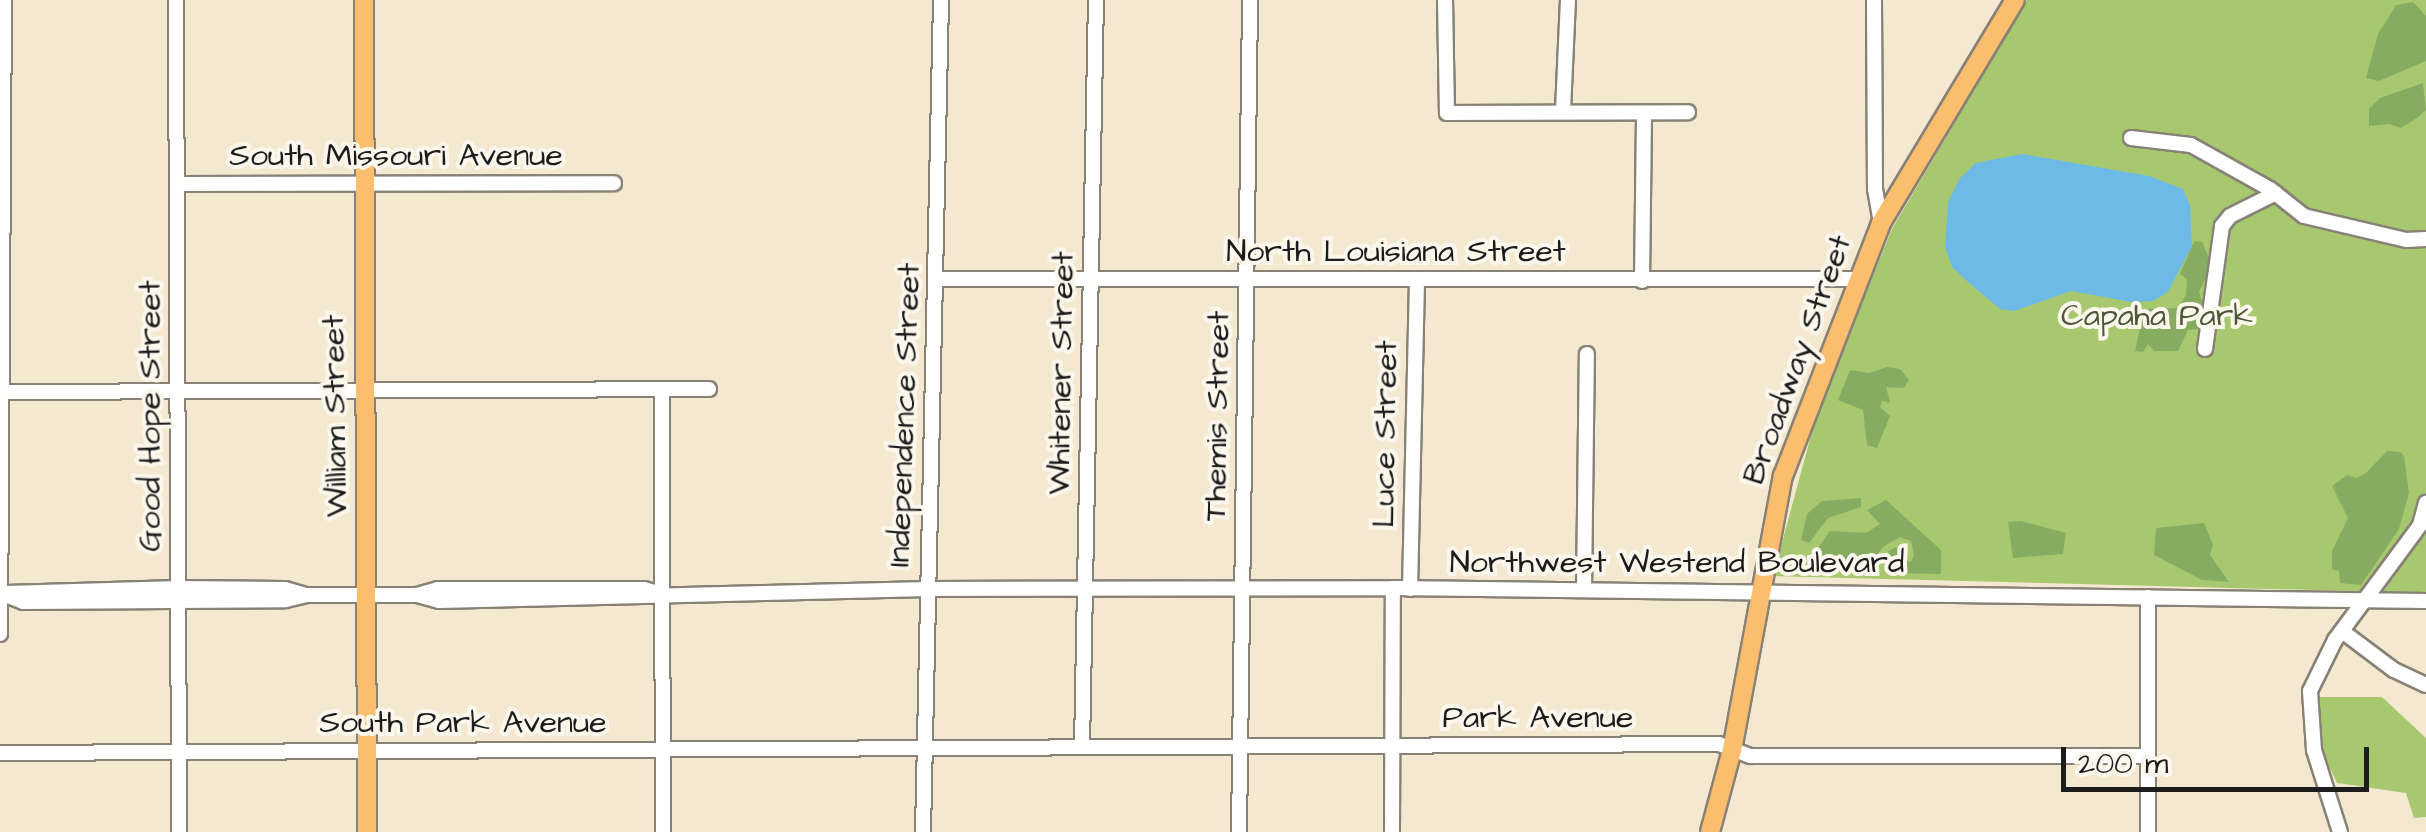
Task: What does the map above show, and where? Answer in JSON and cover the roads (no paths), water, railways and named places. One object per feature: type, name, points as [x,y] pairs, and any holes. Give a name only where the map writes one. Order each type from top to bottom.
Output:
[{"type":"main road","name":"William Street","points":[[364,0],[367,832]]},
{"type":"main road","name":"Broadway Street","points":[[1710,832],[1732,750],[1782,476],[1880,223],[2015,0]]},
{"type":"street","points":[[0,634],[4,0]]},
{"type":"street","name":"Good Hope Street","points":[[176,0],[179,832]]},
{"type":"street","name":"Independence Street","points":[[924,832],[942,0]]},
{"type":"street","name":"Whitener Street","points":[[1082,747],[1096,0]]},
{"type":"street","name":"Themis Street","points":[[1239,832],[1250,0]]},
{"type":"street","points":[[1446,0],[1447,112],[1688,112]]},
{"type":"street","points":[[1563,110],[1568,0]]},
{"type":"street","points":[[1874,0],[1875,189],[1880,223]]},
{"type":"street","points":[[1642,281],[1644,113]]},
{"type":"street","points":[[2131,138],[2191,145],[2276,193],[2304,216],[2406,240],[2426,239]]},
{"type":"street","name":"South Missouri Avenue","points":[[178,184],[614,183]]},
{"type":"street","points":[[2205,350],[2222,226],[2230,216],[2276,193]]},
{"type":"street","name":"North Louisiana Street","points":[[937,279],[1856,279]]},
{"type":"street","name":"Luce Street","points":[[1410,589],[1417,281]]},
{"type":"street","points":[[1584,590],[1587,354]]},
{"type":"street","points":[[662,389],[663,832]]},
{"type":"street","points":[[2,392],[710,389]]},
{"type":"street","points":[[2340,832],[2314,750],[2310,691],[2342,631],[2406,547],[2425,510]]},
{"type":"street","name":"Northwest Westend Boulevard","points":[[0,593],[22,602],[179,594],[286,600],[475,589],[644,588],[663,594],[1393,588],[2426,601]]},
{"type":"street","points":[[1392,832],[1393,588]]},
{"type":"street","points":[[2148,597],[2148,832]]},
{"type":"street","points":[[2342,631],[2394,670],[2426,684]]},
{"type":"street","name":"Park Avenue","points":[[926,745],[1241,748],[1719,744],[1751,756],[2148,756]]},
{"type":"street","name":"South Park Avenue","points":[[0,753],[926,745]]},
{"type":"water","points":[[2022,154],[2149,176],[2183,189],[2190,205],[2192,246],[2168,292],[2153,301],[2131,302],[2071,291],[2014,311],[2000,309],[1952,267],[1945,247],[1948,202],[1960,178],[1976,163]]},
{"type":"park label","name":"Capaha Park","points":[[2157,316]]}]
